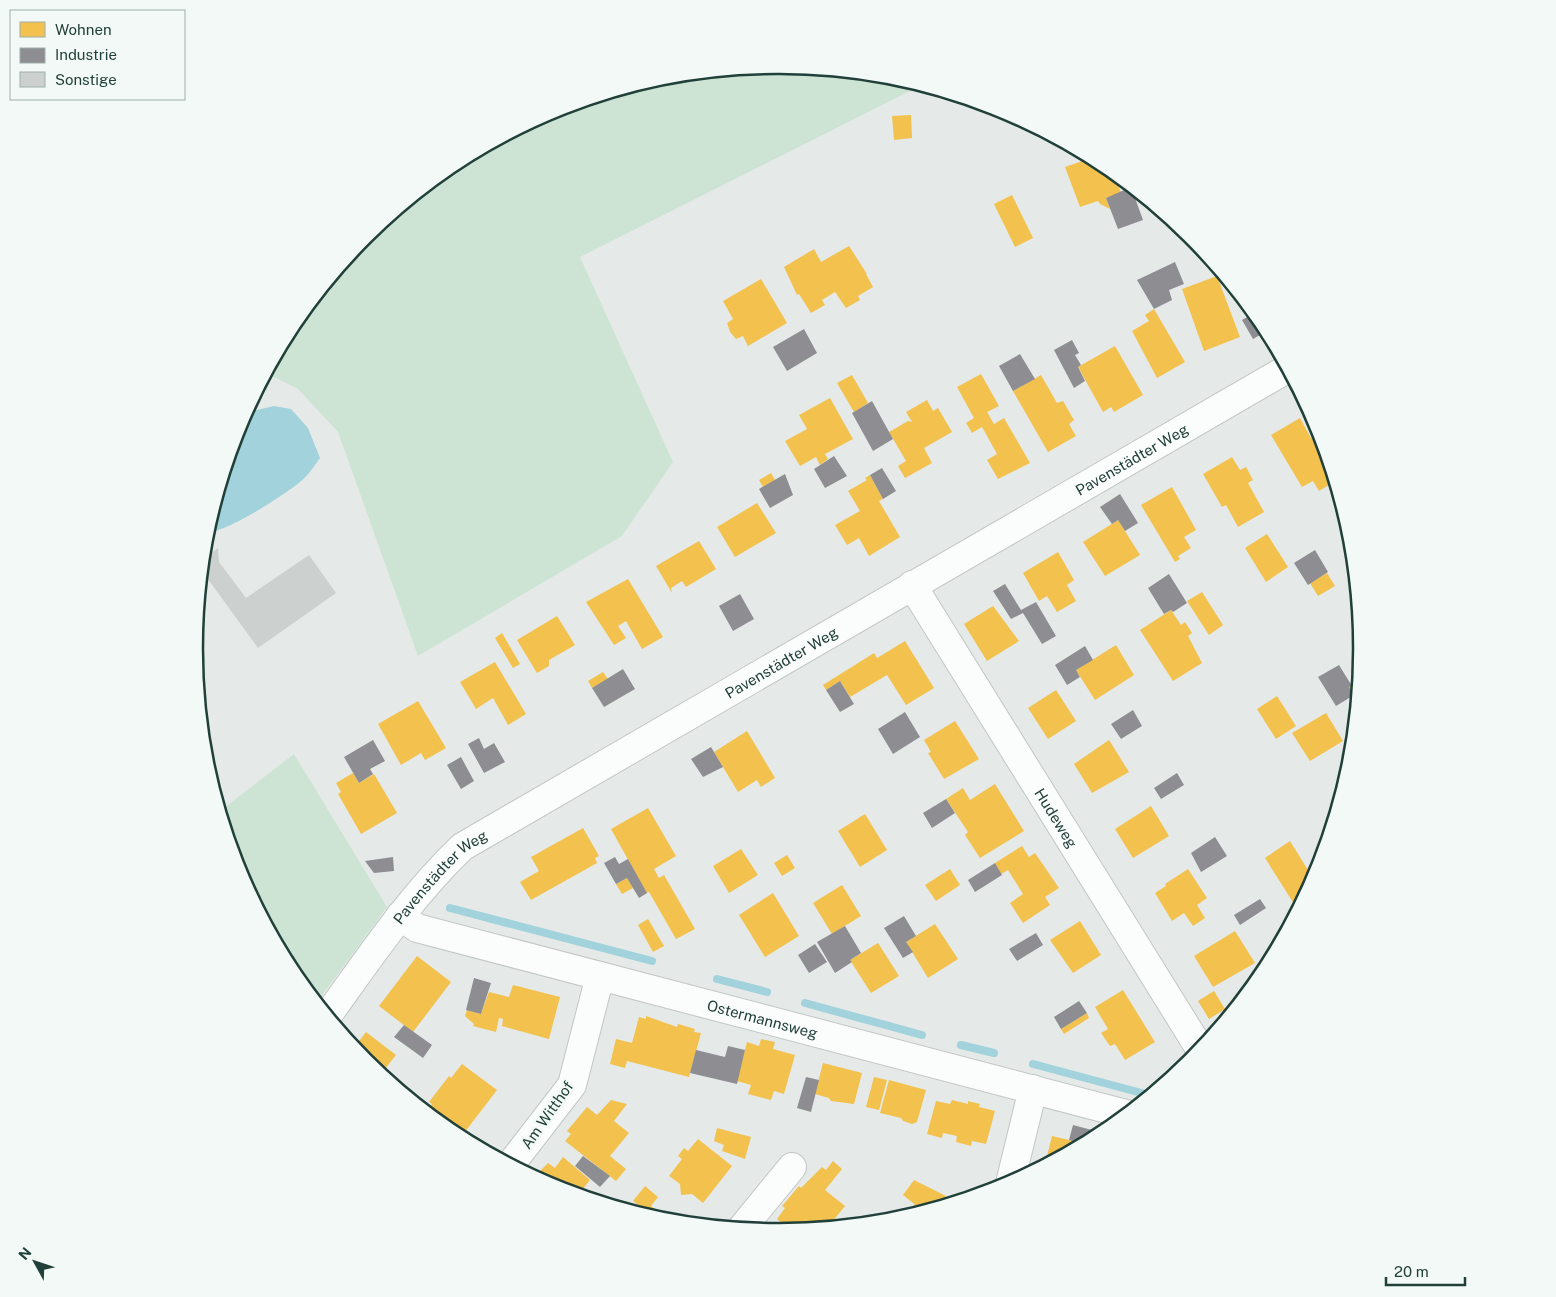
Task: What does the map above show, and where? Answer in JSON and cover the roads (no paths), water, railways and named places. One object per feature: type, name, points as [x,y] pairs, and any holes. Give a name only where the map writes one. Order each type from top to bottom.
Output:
[{"type":"street","name":"Pavenstädter Weg","points":[[332,1010],[400,916],[435,873],[462,847],[1282,372]]},
{"type":"street","name":"Hudeweg","points":[[912,585],[1196,1042]]},
{"type":"street","name":"Ostermannsweg","points":[[400,916],[417,928],[1117,1112]]},
{"type":"street","name":"Am Witthof","points":[[515,1159],[572,1085],[600,976]]},
{"type":"street","points":[[1013,1173],[1033,1089]]},
{"type":"street","points":[[747,1222],[792,1167]]},
{"type":"water","points":[[274,406],[291,409],[308,428],[320,458],[303,480],[292,488],[240,520],[215,531],[234,464],[256,410]]},
{"type":"waterway","points":[[450,908],[652,961]]},
{"type":"waterway","points":[[717,979],[767,992]]},
{"type":"waterway","points":[[805,1003],[922,1035]]},
{"type":"waterway","points":[[961,1045],[994,1053]]},
{"type":"waterway","points":[[1033,1064],[1142,1093]]}]
